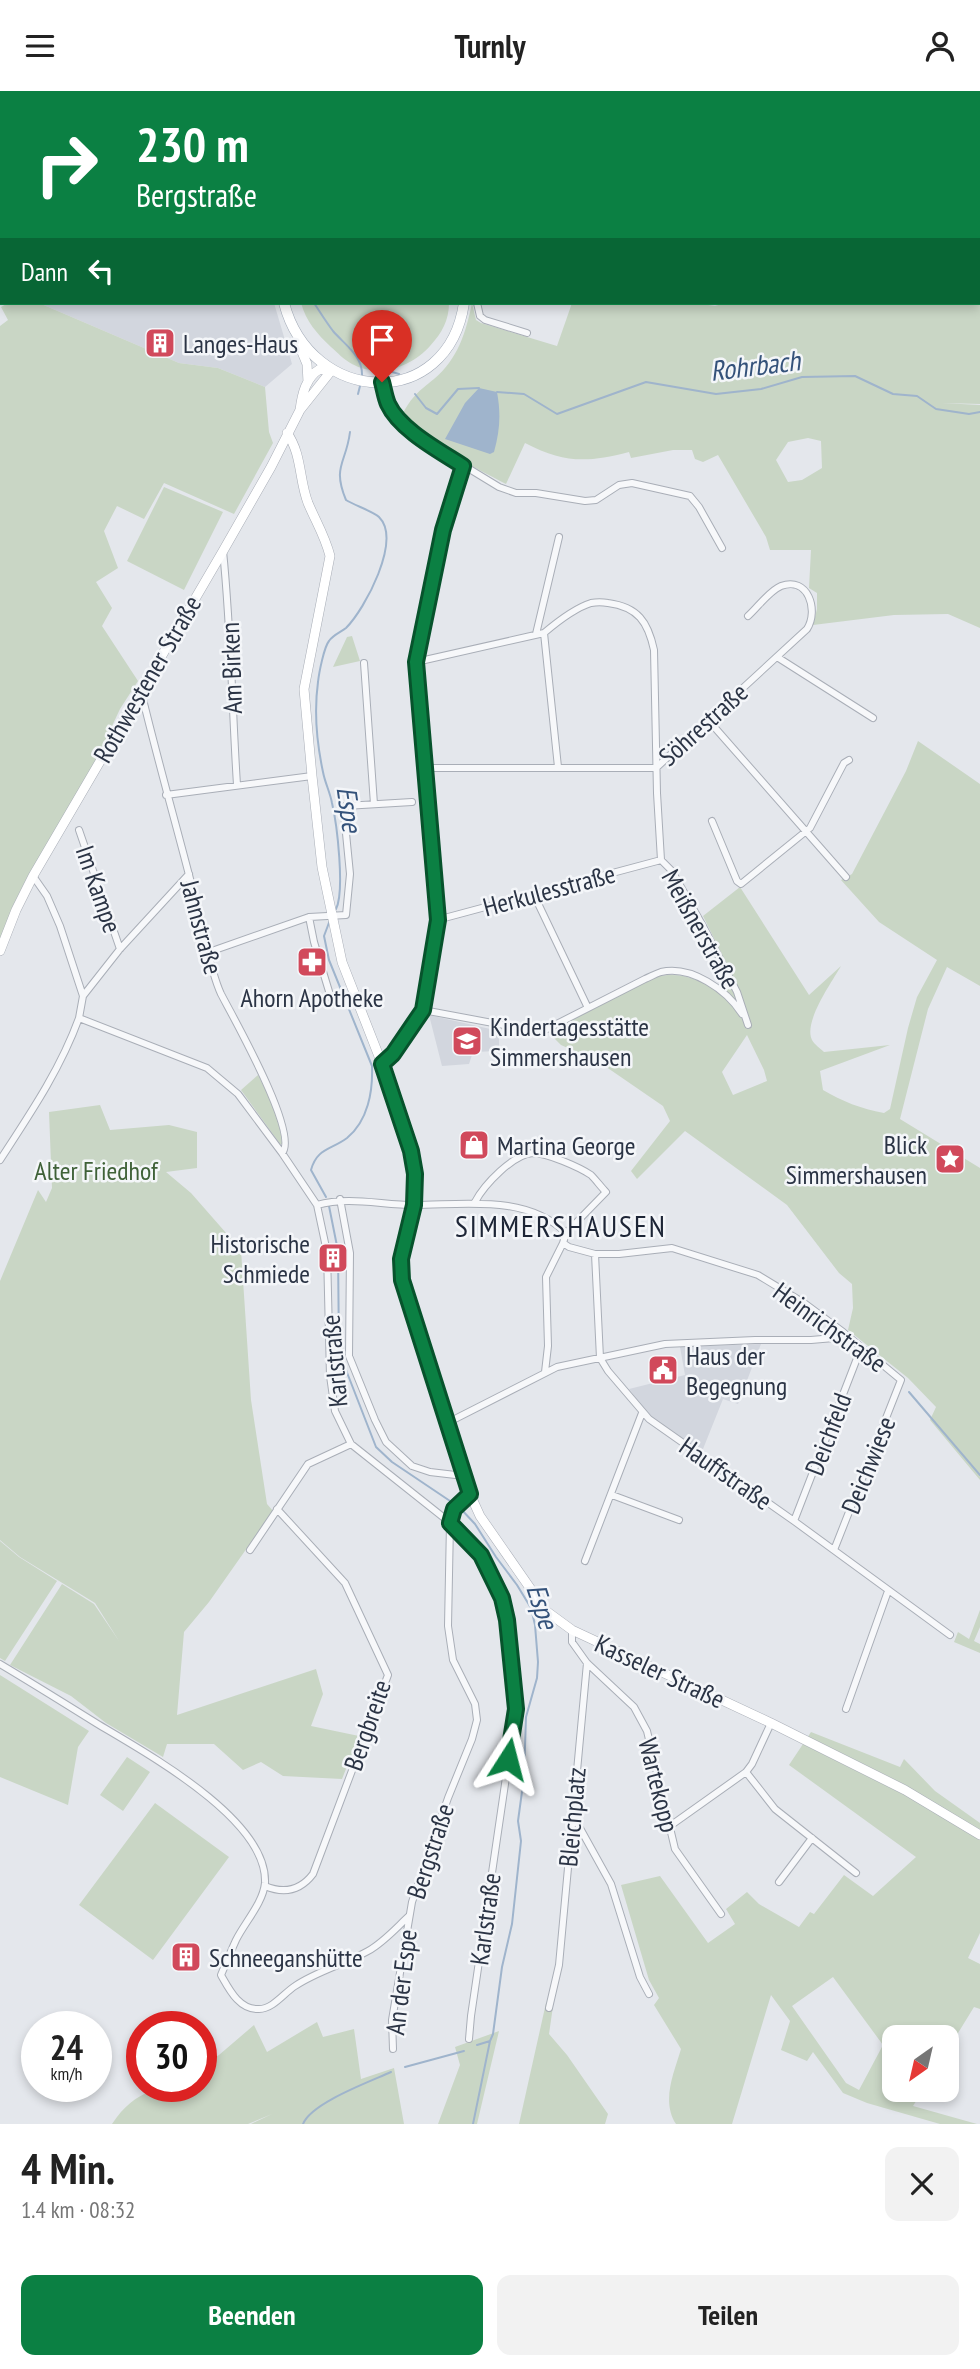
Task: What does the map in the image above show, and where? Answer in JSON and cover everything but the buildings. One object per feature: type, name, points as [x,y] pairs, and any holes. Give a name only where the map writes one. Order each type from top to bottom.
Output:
[{"type":"main road","points":[[285,305],[288,318],[301,341],[331,371],[362,381],[382,382],[410,376],[432,362],[458,330],[464,305]]},
{"type":"street","points":[[477,305],[480,316],[485,320],[527,333]]},
{"type":"street","points":[[301,341],[308,382]]},
{"type":"street","points":[[308,382],[320,369],[331,371]]},
{"type":"street","name":"Rothwestener Straße","points":[[0,951],[33,876],[223,551],[300,410],[331,371]]},
{"type":"street","name":"Rothwestener Straße","points":[[300,410],[308,382]]},
{"type":"street","points":[[382,382],[387,402],[399,419],[424,440],[499,487],[516,493],[536,493],[584,501],[596,499],[619,485],[632,483],[690,496],[722,548]]},
{"type":"street","name":"Kasseler Straße","points":[[287,433],[296,447],[306,495],[325,536],[330,556],[304,689],[322,867],[344,969],[382,1064],[411,1151],[415,1174],[414,1205],[401,1259],[402,1280],[470,1494],[482,1518],[546,1611],[572,1630],[771,1723],[905,1790],[980,1835]]},
{"type":"street","points":[[382,1064],[393,1054],[423,1010],[438,920],[416,662],[443,530],[463,466]]},
{"type":"street","points":[[558,767],[540,633],[559,537]]},
{"type":"street","name":"Am Birken","points":[[223,551],[230,625],[230,674],[237,785]]},
{"type":"street","name":"Söhrestraße","points":[[424,768],[656,768],[807,629],[812,621],[810,596],[802,587],[790,584],[778,588],[748,616]]},
{"type":"street","name":"Meißnerstraße","points":[[416,662],[540,633],[591,603],[617,604],[631,610],[643,620],[650,632],[654,650],[661,860],[672,871],[704,928],[737,992],[748,1025]]},
{"type":"street","points":[[777,657],[873,718]]},
{"type":"street","points":[[364,663],[374,803]]},
{"type":"street","name":"Jahnstraße","points":[[141,689],[166,795],[219,988],[271,1093],[286,1135],[286,1147],[282,1153]]},
{"type":"street","points":[[709,721],[846,877]]},
{"type":"street","points":[[712,821],[737,881],[741,884],[807,831],[844,763],[849,760]]},
{"type":"street","points":[[166,795],[312,776]]},
{"type":"street","points":[[209,952],[309,917],[347,914],[350,874],[345,806],[412,803]]},
{"type":"street","name":"Im Kampe","points":[[79,830],[120,949]]},
{"type":"street","name":"Herkulesstraße","points":[[438,920],[661,860]]},
{"type":"street","name":"Im Kampe","points":[[83,996],[120,949],[189,874]]},
{"type":"street","points":[[0,1160],[43,1095],[60,1062],[79,1018],[83,996],[60,926],[47,896],[33,876]]},
{"type":"street","points":[[534,895],[588,1008]]},
{"type":"street","points":[[309,917],[331,998]]},
{"type":"street","points":[[423,1010],[541,1032],[661,972],[677,972],[710,983],[722,992],[741,1012],[752,1035]]},
{"type":"street","name":"Karlstraße","points":[[79,1018],[207,1068],[238,1094],[282,1153],[317,1205],[327,1252],[330,1376],[335,1411],[351,1444],[450,1523],[481,1555],[502,1598],[507,1620],[516,1709],[469,2039]]},
{"type":"street","points":[[475,1202],[480,1192],[513,1161],[533,1153],[558,1159],[590,1175],[606,1192],[566,1233],[546,1277],[548,1346],[545,1372]]},
{"type":"street","points":[[340,1199],[349,1253],[349,1356],[375,1420],[386,1442],[412,1466],[430,1472],[464,1476]]},
{"type":"street","points":[[317,1205],[340,1199],[414,1205],[475,1202],[520,1208],[560,1227],[566,1233]]},
{"type":"street","points":[[563,1243],[595,1254],[600,1358]]},
{"type":"street","name":"Heinrichstraße","points":[[595,1254],[672,1248],[758,1275],[796,1297],[901,1380]]},
{"type":"street","points":[[447,1423],[557,1367],[665,1344],[755,1340],[811,1341],[834,1338],[843,1332]]},
{"type":"street","name":"Deichfeld","points":[[794,1521],[862,1348]]},
{"type":"street","name":"Hauffstraße","points":[[600,1358],[649,1419],[950,1635]]},
{"type":"street","name":"Deichwiese","points":[[834,1550],[901,1380]]},
{"type":"street","points":[[585,1561],[642,1413]]},
{"type":"street","points":[[250,1551],[308,1464],[351,1444]]},
{"type":"street","name":"Bergstraße","points":[[265,1886],[221,1975],[237,2000],[254,2009],[261,2010],[270,2006],[296,1985],[367,1952],[409,1916],[429,1850],[477,1720],[475,1704],[453,1660],[448,1626],[450,1523],[454,1509],[470,1494]]},
{"type":"street","points":[[612,1496],[679,1520]]},
{"type":"street","name":"Bergbreite","points":[[265,1886],[277,1891],[288,1891],[299,1887],[313,1874],[388,1675],[345,1583],[277,1509]]},
{"type":"street","points":[[846,1709],[888,1591]]},
{"type":"street","points":[[572,1630],[572,1642],[587,1663]]},
{"type":"street","name":"Bleichplatz","points":[[549,2008],[559,1965],[587,1663]]},
{"type":"street","name":"Wartekopp","points":[[587,1663],[634,1707],[647,1731],[675,1849],[721,1914]]},
{"type":"street","points":[[0,1664],[142,1750],[205,1793],[235,1822],[258,1851],[265,1886]]},
{"type":"street","points":[[670,1826],[746,1772],[771,1723]]},
{"type":"street","points":[[746,1772],[775,1809],[856,1873]]},
{"type":"street","points":[[572,1818],[611,1884],[640,1977],[649,1994]]},
{"type":"street","points":[[779,1882],[812,1838]]},
{"type":"street","name":"An der Espe","points":[[393,2049],[392,2020],[409,1916]]},
{"type":"shaded area","points":[[44,305],[275,305],[292,364],[265,387],[218,368],[179,363]]},
{"type":"shaded area","name":"Kindertagesstätte Simmershausen","points":[[429,1015],[499,1031],[499,1051],[473,1052],[469,1064],[442,1066]]},
{"type":"shaded area","points":[[761,1344],[738,1404],[723,1399],[701,1454],[649,1416],[629,1389],[685,1375],[680,1347]]},
{"type":"green space","points":[[44,305],[179,363],[218,368],[265,387],[269,432],[273,443],[234,514],[164,483],[144,519],[117,506],[104,531],[118,568],[96,582],[112,608],[102,626],[138,681],[120,709],[90,773],[23,897],[0,956],[0,326],[8,320],[1,307]]},
{"type":"green space","points":[[302,305],[449,305],[446,321],[434,341],[414,360],[394,369],[384,370],[362,368],[343,358],[321,337]]},
{"type":"green space","points":[[472,305],[476,320],[481,323],[557,346],[571,305],[980,305],[980,404],[942,403],[980,405],[980,628],[948,614],[894,615],[813,625],[817,593],[809,588],[811,550],[770,550],[766,537],[718,455],[703,462],[695,459],[692,450],[673,450],[631,458],[629,452],[600,458],[576,459],[564,458],[525,443],[506,484],[437,445],[402,415],[412,399],[442,371],[455,354],[464,335]],"holes":[[[808,438],[821,441],[822,468],[802,480],[788,482],[776,460],[788,442]]]},
{"type":"green space","points":[[164,487],[223,512],[184,590],[127,561]]},
{"type":"green space","points":[[352,636],[360,661],[333,667],[347,637]]},
{"type":"green space","points":[[918,741],[980,784],[980,986],[947,967],[928,1009],[900,1119],[980,1168],[980,1480],[930,1420],[936,1407],[908,1378],[848,1330],[853,1308],[852,1284],[839,1273],[787,1205],[685,1131],[637,1179],[631,1171],[670,1121],[663,1106],[599,1062],[561,1045],[546,1030],[665,975],[690,978],[720,993],[736,983],[703,916],[740,887],[809,995],[841,966],[811,1023],[810,1032],[814,1043],[824,1052],[890,1045],[820,1071],[823,1090],[867,1109],[884,1113],[890,1109],[917,997],[937,960],[879,922],[841,880],[852,874],[906,771]],"holes":[[[747,1035],[767,1081],[733,1095],[722,1072]]]},
{"type":"green space","points":[[258,1075],[277,1117],[282,1144],[241,1090]]},
{"type":"green space","name":"Alter Friedhof","points":[[100,1105],[110,1130],[169,1125],[197,1132],[197,1168],[166,1172],[191,1193],[241,1250],[251,1400],[267,1504],[273,1511],[209,1602],[184,1632],[177,1715],[316,1669],[323,1694],[311,1726],[359,1736],[342,1779],[283,1776],[261,1762],[243,1770],[214,1744],[167,1744],[163,1757],[106,1723],[71,1696],[10,1665],[62,1584],[94,1604],[119,1641],[95,1603],[20,1557],[0,1540],[0,1281],[38,1190],[46,1202],[52,1188],[49,1112]]},
{"type":"green space","points":[[0,1541],[19,1557],[57,1581],[5,1661],[0,1658]]},
{"type":"green space","points":[[980,1610],[980,1627],[974,1641],[980,1644],[980,1653],[954,1642],[958,1632],[969,1639]]},
{"type":"green space","points":[[0,1675],[89,1731],[78,1747],[68,1805],[0,1777]]},
{"type":"green space","points":[[811,1732],[900,1767],[904,1759],[935,1791],[980,1823],[980,1933],[968,1958],[980,1964],[980,2009],[974,2007],[959,2031],[959,2025],[882,2025],[882,2044],[833,1977],[792,2006],[846,2083],[859,2090],[882,2047],[882,2102],[916,2102],[913,2106],[977,2124],[940,2124],[867,2103],[843,2093],[813,2052],[807,2061],[781,2050],[790,2021],[771,1995],[732,2124],[676,2124],[669,2106],[669,2096],[681,2049],[654,2005],[659,1998],[649,1980],[621,1885],[660,1876],[708,1943],[735,1924],[726,1909],[747,1892],[759,1904],[799,1927],[810,1912],[814,1914],[844,1875],[873,1896],[916,1857],[789,1765]]},
{"type":"green space","points":[[127,1757],[150,1772],[123,1811],[100,1795]]},
{"type":"green space","points":[[155,1803],[229,1857],[153,1960],[79,1905]]},
{"type":"green space","points":[[546,2003],[553,2006],[549,2034],[608,2114],[605,2124],[519,2124]]},
{"type":"green space","points":[[317,2022],[323,2037],[354,2029],[361,2079],[394,2068],[404,2124],[251,2124],[272,2114],[248,2124],[112,2124],[131,2102],[217,2102],[217,2056],[254,2025],[267,2052]]},
{"type":"green space","points":[[499,2031],[477,2124],[438,2124],[460,2065],[455,2047]]},
{"type":"water","points":[[479,388],[497,392],[499,429],[494,452],[490,454],[445,439],[465,403]]},
{"type":"waterway","name":"Espe","points":[[315,305],[360,363],[362,376]]},
{"type":"waterway","points":[[358,357],[372,366],[399,374]]},
{"type":"waterway","name":"Rohrbach","points":[[497,392],[524,394],[557,414],[646,382],[716,394],[761,389],[802,377],[855,376],[893,394],[917,396],[936,409],[969,414],[980,412]]},
{"type":"waterway","name":"Espe","points":[[358,394],[361,382]]},
{"type":"waterway","points":[[415,394],[426,408],[437,414],[458,389],[479,388]]},
{"type":"waterway","name":"Espe","points":[[336,909],[340,888],[339,857],[334,813],[318,739],[316,704],[319,678],[327,644],[354,619],[371,591],[384,557],[386,541],[385,528],[379,517],[346,500],[342,489],[340,472],[350,432]]},
{"type":"waterway","name":"Espe","points":[[326,1197],[311,1170],[321,1153],[347,1138],[360,1123],[368,1105],[372,1076],[372,1066],[329,960],[324,936],[330,920]]},
{"type":"waterway","name":"Espe","points":[[329,1206],[338,1251],[339,1352],[376,1447],[392,1462],[456,1505]]},
{"type":"waterway","points":[[909,1392],[980,1475]]},
{"type":"waterway","name":"Espe","points":[[460,1508],[475,1524],[531,1608],[538,1662],[537,1678],[526,1717],[524,1777],[518,1821],[521,1841],[512,1924],[502,1967],[493,2034],[473,2124]]},
{"type":"waterway","points":[[477,2045],[490,2041]]},
{"type":"waterway","points":[[405,2067],[464,2051]]},
{"type":"waterway","points":[[303,2124],[317,2108],[391,2072]]},
{"type":"place","name":"Langes-Haus","points":[[160,343]]},
{"type":"place","name":"Ahorn Apotheke","points":[[312,962]]},
{"type":"place","name":"Kindertagesstätte Simmershausen","points":[[467,1041]]},
{"type":"place","name":"Martina George","points":[[474,1145]]},
{"type":"place","name":"Blick Simmershausen","points":[[950,1159]]},
{"type":"place","name":"Historische Schmiede","points":[[333,1258]]},
{"type":"place","name":"Haus der Begegnung","points":[[663,1370]]},
{"type":"place","name":"Schneeganshütte","points":[[186,1957]]},
{"type":"district","name":"SIMMERSHAUSEN","points":[[561,1225]]},
{"type":"route","points":[[382,382],[387,402],[399,419],[424,440],[463,466],[443,530],[416,662],[438,920],[423,1010],[393,1054],[382,1064],[411,1151],[415,1174],[414,1205],[401,1259],[402,1280],[470,1494],[454,1509],[450,1523],[481,1555],[502,1598],[507,1620],[516,1709],[508,1759]]}]
